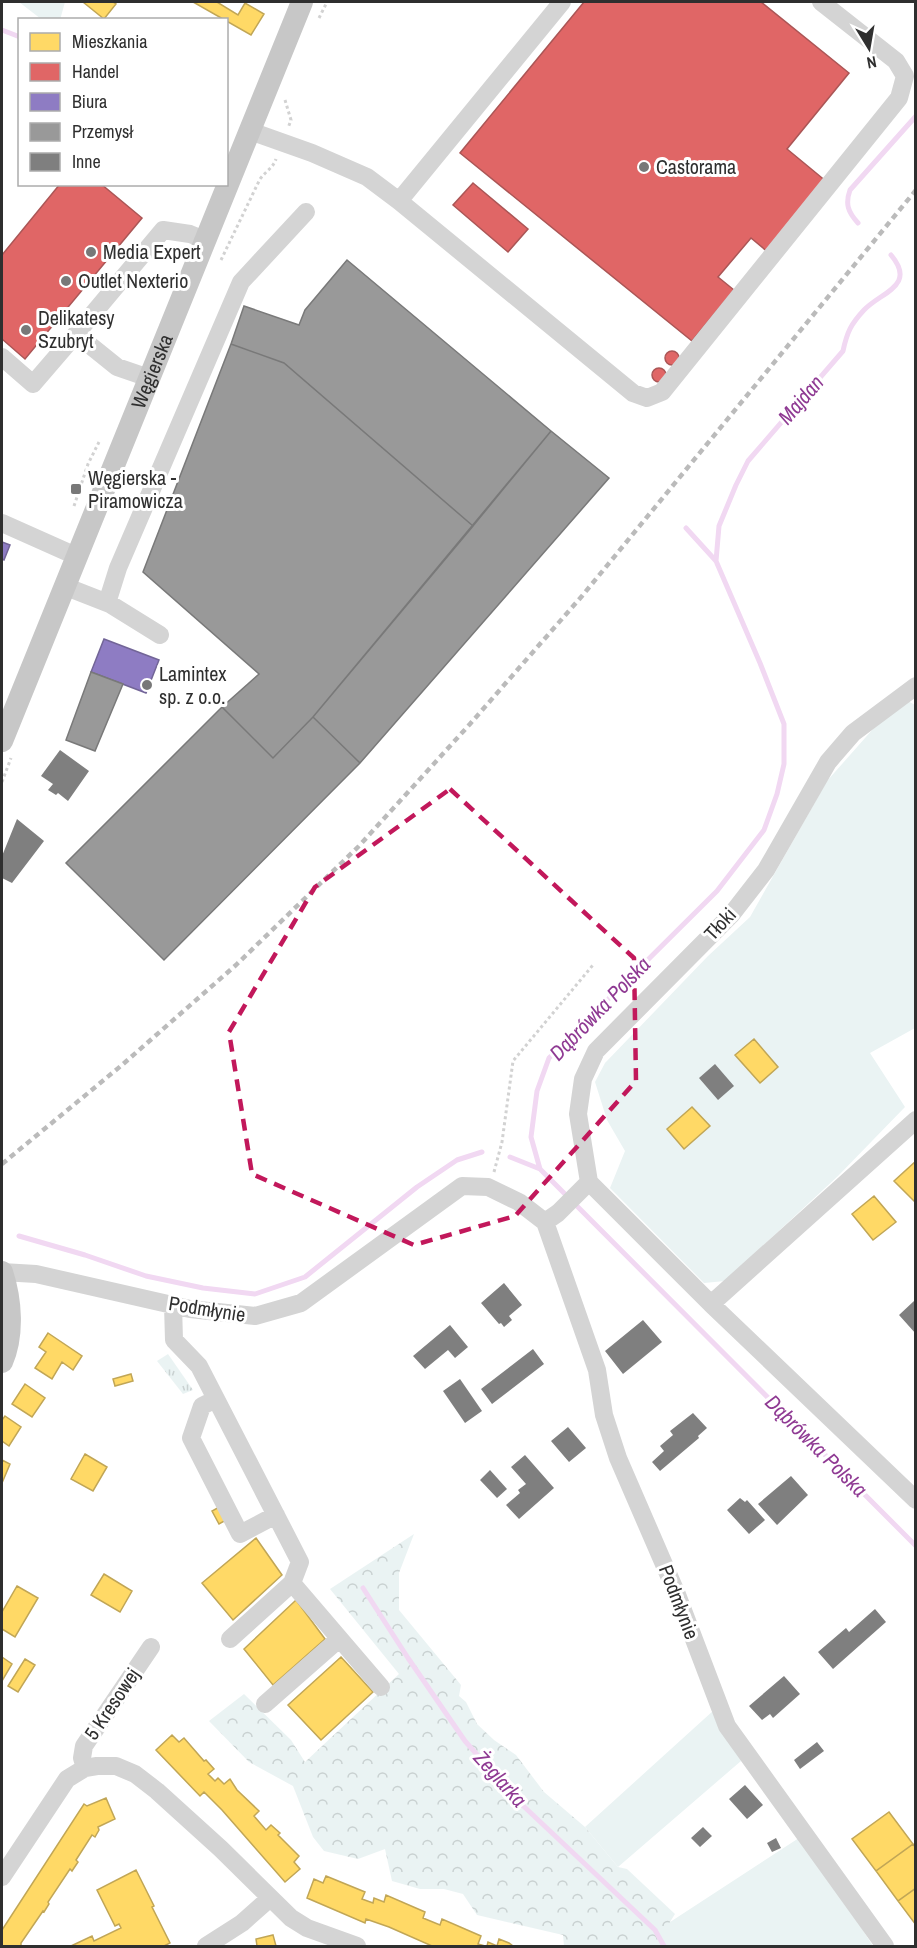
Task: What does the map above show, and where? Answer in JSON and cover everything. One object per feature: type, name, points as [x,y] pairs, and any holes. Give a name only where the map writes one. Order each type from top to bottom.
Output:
[{"type":"main road","name":"Węgierska","points":[[228,186],[302,2]]},
{"type":"main road","name":"Węgierska","points":[[2,741],[228,186]]},
{"type":"main road","points":[[2,1272],[7,1289],[9,1311],[9,1332],[2,1362]]},
{"type":"street","points":[[399,201],[562,2]]},
{"type":"street","points":[[250,131],[312,153],[367,177],[633,393],[647,398],[662,392],[899,99],[905,76],[896,61],[821,2]]},
{"type":"street","points":[[107,603],[118,568],[241,282],[306,212]]},
{"type":"street","points":[[2,357],[33,384],[163,230],[190,234],[206,240]]},
{"type":"street","points":[[76,334],[117,367],[149,378]]},
{"type":"street","points":[[2,523],[76,556]]},
{"type":"street","points":[[64,586],[107,603],[159,635]]},
{"type":"street","name":"Tłoki","points":[[585,1186],[578,1114],[583,1079],[596,1051],[731,915],[766,870],[828,762],[846,740],[915,686]]},
{"type":"street","points":[[711,1304],[915,1120]]},
{"type":"street","name":"Podmłynie","points":[[2,1272],[36,1274],[173,1305],[255,1316],[301,1303],[462,1185],[488,1187],[552,1217],[597,1370],[604,1415],[618,1458],[676,1592],[727,1726],[885,1947]]},
{"type":"street","points":[[552,1217],[585,1186],[915,1500]]},
{"type":"street","points":[[173,1305],[174,1340],[199,1366],[300,1562],[292,1583],[230,1639]]},
{"type":"street","points":[[216,1399],[202,1406],[191,1438],[240,1534],[276,1515]]},
{"type":"street","points":[[292,1583],[381,1687]]},
{"type":"street","points":[[265,1704],[339,1638]]},
{"type":"street","name":"5 Kresowej","points":[[2,1877],[67,1779],[85,1768],[82,1758],[84,1746],[151,1647]]},
{"type":"street","points":[[85,1768],[116,1766],[135,1774],[221,1848],[269,1899],[291,1918],[307,1928],[357,1947]]},
{"type":"street","points":[[206,1947],[242,1923],[269,1899]]},
{"type":"path","points":[[488,1187],[502,1143],[513,1061],[593,964]]},
{"type":"highlighted area","points":[[450,789],[634,958],[636,1081],[515,1216],[414,1245],[252,1174],[229,1032],[315,887]]},
{"type":"green space","points":[[19,2],[65,2],[61,18],[40,18]]},
{"type":"green space","points":[[908,701],[915,705],[915,1028],[870,1053],[905,1107],[838,1176],[725,1281],[704,1283],[610,1188],[625,1151],[607,1120],[595,1082],[605,1063],[708,956],[750,917],[827,781],[873,729]]},
{"type":"green space","points":[[168,1354],[193,1390],[183,1394],[157,1361]]},
{"type":"green space","points":[[414,1534],[399,1573],[399,1610],[461,1685],[459,1696],[466,1702],[477,1724],[494,1740],[516,1755],[544,1792],[585,1827],[618,1867],[627,1869],[675,1914],[655,1946],[564,1946],[563,1935],[477,1915],[463,1894],[444,1889],[420,1889],[392,1881],[385,1849],[358,1859],[324,1851],[313,1837],[293,1786],[249,1762],[209,1721],[244,1694],[291,1740],[305,1762],[399,1674],[330,1589]]},
{"type":"green space","points":[[714,1710],[741,1761],[618,1867],[585,1827]]},
{"type":"green space","points":[[802,1836],[873,1946],[640,1946],[641,1941]]},
{"type":"building: Mieszkania","points":[[83,2],[113,2],[116,4],[103,18]]},
{"type":"building: Mieszkania","points":[[193,2],[217,2],[238,15],[245,3],[264,14],[251,35],[228,22],[228,18],[221,18]]},
{"type":"building: Mieszkania","points":[[754,1039],[778,1067],[760,1083],[735,1055]]},
{"type":"building: Mieszkania","points":[[692,1107],[710,1126],[684,1149],[667,1129]]},
{"type":"building: Mieszkania","points":[[916,1161],[916,1203],[894,1181]]},
{"type":"building: Mieszkania","points":[[874,1196],[896,1222],[873,1240],[852,1214]]},
{"type":"building: Mieszkania","points":[[48,1333],[82,1356],[73,1370],[62,1362],[52,1379],[35,1368],[46,1352],[39,1347]]},
{"type":"building: Mieszkania","points":[[131,1374],[133,1381],[115,1386],[113,1379]]},
{"type":"building: Mieszkania","points":[[25,1384],[45,1398],[32,1417],[12,1404]]},
{"type":"building: Mieszkania","points":[[5,1416],[21,1427],[9,1446],[2,1441],[2,1420]]},
{"type":"building: Mieszkania","points":[[85,1454],[107,1467],[93,1491],[71,1479]]},
{"type":"building: Mieszkania","points":[[2,1460],[10,1464],[2,1483]]},
{"type":"building: Mieszkania","points":[[221,1506],[228,1519],[219,1524],[212,1511]]},
{"type":"building: Mieszkania","points":[[256,1538],[282,1575],[233,1620],[202,1583]]},
{"type":"building: Mieszkania","points":[[104,1574],[132,1591],[120,1612],[91,1595]]},
{"type":"building: Mieszkania","points":[[17,1586],[38,1598],[15,1637],[2,1629],[2,1612]]},
{"type":"building: Mieszkania","points":[[296,1600],[325,1639],[273,1685],[244,1649]]},
{"type":"building: Mieszkania","points":[[2,1657],[12,1664],[2,1681]]},
{"type":"building: Mieszkania","points":[[341,1657],[373,1692],[321,1740],[288,1705]]},
{"type":"building: Mieszkania","points":[[25,1659],[35,1665],[18,1692],[8,1686]]},
{"type":"building: Mieszkania","points":[[172,1735],[179,1742],[184,1738],[204,1761],[206,1760],[214,1769],[208,1774],[215,1781],[218,1778],[224,1784],[230,1779],[237,1790],[259,1811],[254,1816],[266,1830],[271,1825],[299,1856],[294,1862],[300,1869],[285,1882],[222,1810],[204,1792],[200,1796],[156,1750]]},
{"type":"building: Mieszkania","points":[[106,1798],[115,1819],[98,1827],[99,1830],[95,1837],[92,1835],[76,1860],[78,1862],[72,1871],[70,1869],[21,1946],[2,1946],[2,1930],[84,1804],[87,1806]]},
{"type":"building: Mieszkania","points":[[889,1812],[913,1844],[876,1871],[852,1839]]},
{"type":"building: Mieszkania","points":[[913,1844],[916,1848],[916,1888],[898,1901],[876,1871]]},
{"type":"building: Mieszkania","points":[[136,1870],[170,1943],[164,1946],[71,1946],[92,1936],[94,1941],[121,1928],[119,1924],[115,1926],[97,1890]]},
{"type":"building: Mieszkania","points":[[326,1876],[365,1892],[362,1899],[373,1903],[374,1898],[384,1902],[386,1895],[425,1912],[423,1918],[440,1925],[442,1919],[481,1936],[478,1944],[485,1946],[432,1946],[366,1919],[365,1923],[307,1898],[314,1879],[323,1883]]},
{"type":"building: Mieszkania","points":[[916,1888],[916,1925],[898,1901]]},
{"type":"building: Mieszkania","points":[[273,1935],[276,1946],[257,1946],[256,1939]]},
{"type":"building: Mieszkania","points":[[499,1939],[513,1946],[497,1946]]},
{"type":"building: Handel","name":"Castorama","points":[[584,2],[761,2],[849,73],[787,149],[827,182],[769,253],[751,238],[718,277],[734,290],[692,341],[460,153]]},
{"type":"building: Handel","points":[[473,183],[528,229],[508,252],[453,205]]},
{"type":"building: Handel","points":[[58,186],[103,186],[142,218],[25,359],[2,339],[2,255]]},
{"type":"building: Handel","points":[[669,351],[675,351],[679,358],[675,365],[669,365],[665,361],[665,355]]},
{"type":"building: Handel","points":[[656,368],[662,368],[666,375],[662,382],[656,382],[652,378],[652,372]]},
{"type":"building: Biura","points":[[2,542],[10,545],[4,560],[2,559]]},
{"type":"building: Biura","points":[[104,639],[159,660],[146,693],[91,672]]},
{"type":"building: Przemysł","points":[[347,260],[551,431],[473,526],[284,363],[231,344],[244,306],[299,325],[305,310]]},
{"type":"building: Przemysł","points":[[231,344],[284,363],[473,526],[313,717],[273,758],[222,707],[259,674],[143,572]]},
{"type":"building: Przemysł","points":[[551,431],[609,478],[360,763],[313,717]]},
{"type":"building: Przemysł","points":[[91,672],[123,684],[95,751],[66,740]]},
{"type":"building: Przemysł","points":[[222,707],[273,758],[313,717],[360,763],[164,960],[66,863]]},
{"type":"building: Inne","points":[[60,750],[89,771],[68,801],[58,793],[56,795],[48,790],[53,784],[41,776]]},
{"type":"building: Inne","points":[[17,819],[44,841],[12,883],[2,878],[2,856]]},
{"type":"building: Inne","points":[[715,1064],[734,1086],[718,1100],[699,1078]]},
{"type":"building: Inne","points":[[504,1283],[522,1305],[509,1316],[512,1320],[504,1327],[481,1303]]},
{"type":"building: Inne","points":[[914,1301],[916,1303],[916,1334],[899,1315]]},
{"type":"building: Inne","points":[[643,1320],[662,1342],[623,1374],[605,1351]]},
{"type":"building: Inne","points":[[450,1325],[468,1347],[455,1358],[448,1350],[425,1369],[413,1356]]},
{"type":"building: Inne","points":[[533,1349],[544,1364],[492,1404],[481,1389]]},
{"type":"building: Inne","points":[[460,1379],[482,1411],[465,1423],[443,1391]]},
{"type":"building: Inne","points":[[693,1413],[707,1428],[698,1436],[699,1438],[660,1471],[652,1462],[664,1451],[660,1446],[673,1435],[670,1431]]},
{"type":"building: Inne","points":[[568,1427],[586,1448],[569,1462],[551,1441]]},
{"type":"building: Inne","points":[[525,1455],[554,1488],[519,1519],[506,1505],[520,1493],[518,1490],[526,1484],[511,1467]]},
{"type":"building: Inne","points":[[490,1470],[507,1489],[497,1498],[480,1480]]},
{"type":"building: Inne","points":[[791,1476],[808,1495],[777,1525],[758,1504]]},
{"type":"building: Inne","points":[[740,1498],[745,1502],[747,1500],[765,1520],[749,1534],[727,1510]]},
{"type":"building: Inne","points":[[875,1609],[886,1622],[833,1669],[818,1652],[846,1628],[849,1632]]},
{"type":"building: Inne","points":[[784,1676],[800,1694],[773,1718],[770,1714],[762,1720],[749,1706]]},
{"type":"building: Inne","points":[[817,1742],[824,1751],[800,1769],[794,1760]]},
{"type":"building: Inne","points":[[745,1785],[763,1805],[747,1819],[729,1799]]},
{"type":"building: Inne","points":[[703,1827],[712,1836],[700,1847],[691,1838]]},
{"type":"building: Inne","points":[[776,1838],[781,1848],[772,1852],[767,1843]]},
{"type":"waterway","name":"Dąbrówka Polska","points":[[2,30],[18,36]]},
{"type":"waterway","name":"Majdan","points":[[858,223],[848,208],[850,190],[916,116]]},
{"type":"waterway","name":"Majdan","points":[[716,561],[719,526],[748,461],[843,351],[850,329],[864,310],[894,287],[900,274],[891,255]]},
{"type":"waterway","name":"Dąbrówka Polska","points":[[686,528],[716,561],[784,724],[784,764],[777,794],[764,830],[717,891],[549,1058],[537,1091],[531,1137],[540,1169],[916,1546]]},
{"type":"waterway","points":[[19,1236],[146,1276],[203,1288],[255,1294],[305,1277],[417,1187],[457,1160],[482,1152]]},
{"type":"waterway","points":[[510,1157],[540,1169]]},
{"type":"waterway","name":"Żeglarka","points":[[363,1588],[465,1741],[517,1800],[655,1930],[664,1946]]},
{"type":"railway","points":[[2,1164],[122,1065],[236,965],[359,846],[582,596],[916,190]]},
{"type":"place","name":"Castorama","points":[[644,167]]},
{"type":"place","name":"Media Expert","points":[[91,252]]},
{"type":"place","name":"Outlet Nexterio","points":[[66,281]]},
{"type":"place","name":"Delikatesy Szubryt","points":[[26,330]]},
{"type":"place","name":"Węgierska - Piramowicza","points":[[76,489]]},
{"type":"place","name":"Lamintex sp. z o.o.","points":[[147,685]]}]
